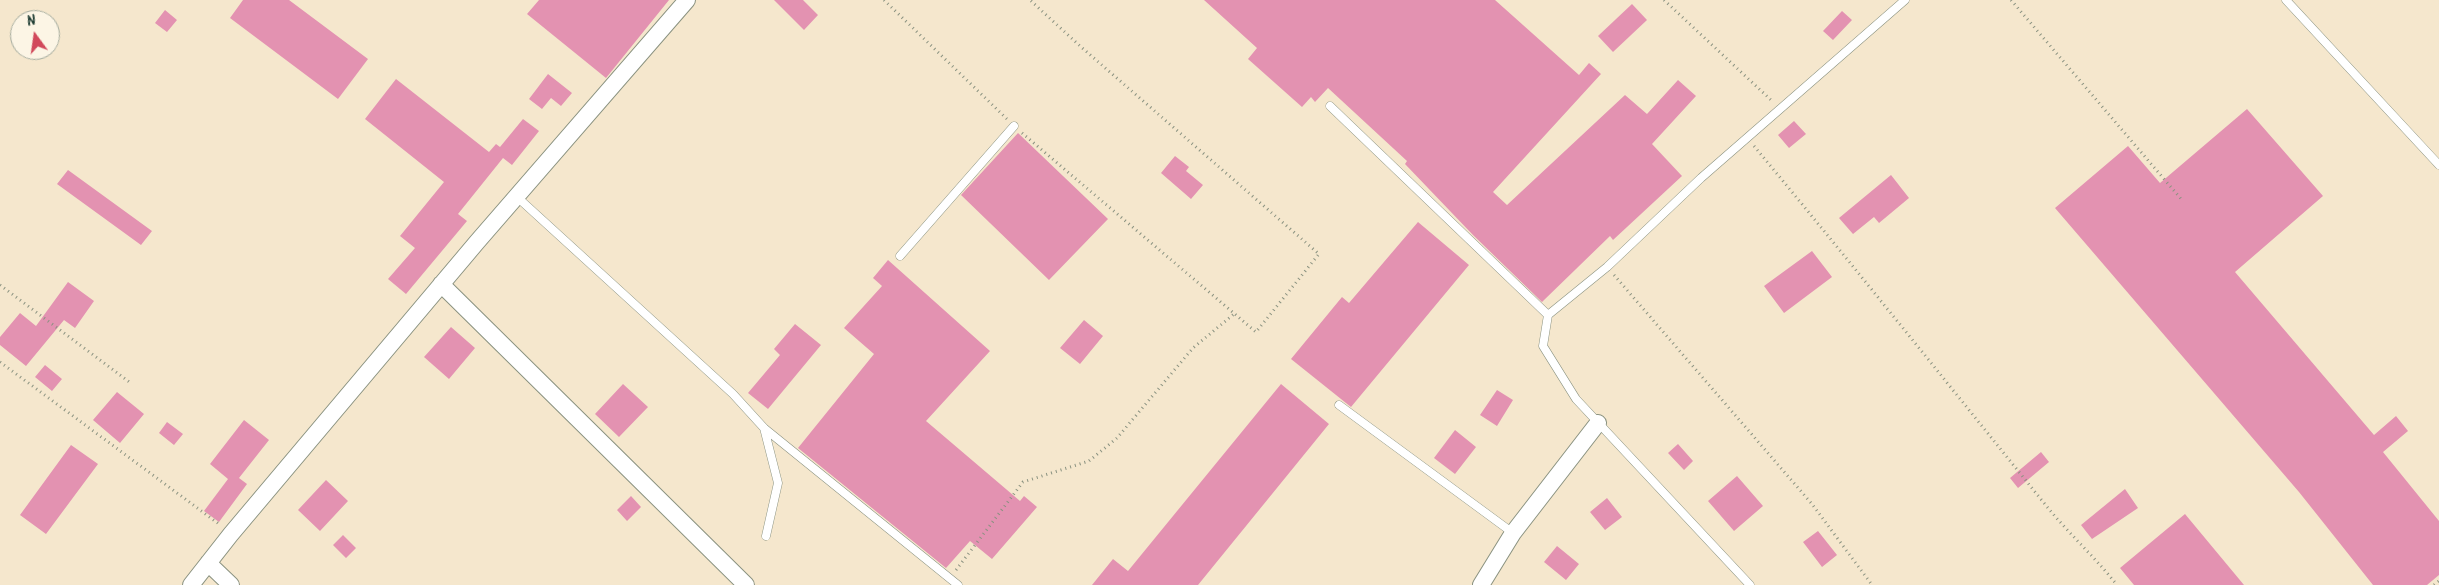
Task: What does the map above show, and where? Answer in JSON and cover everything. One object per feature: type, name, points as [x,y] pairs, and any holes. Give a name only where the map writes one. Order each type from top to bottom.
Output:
[{"type":"street","points":[[191,585],[231,534],[441,284],[687,0]]},
{"type":"street","points":[[441,284],[746,585]]},
{"type":"street","points":[[1481,585],[1513,533],[1598,423]]},
{"type":"street","points":[[208,563],[231,585]]},
{"type":"lane","points":[[1750,585],[1576,399],[1544,346],[1548,315],[1607,267],[1747,138],[1905,0]]},
{"type":"lane","points":[[2286,0],[2439,166]]},
{"type":"lane","points":[[1330,106],[1548,315]]},
{"type":"lane","points":[[900,256],[1014,126]]},
{"type":"lane","points":[[516,196],[733,394],[764,428],[958,585]]},
{"type":"lane","points":[[1339,405],[1513,533]]},
{"type":"lane","points":[[764,428],[778,483],[766,536]]},
{"type":"path","points":[[884,0],[1014,126],[1256,332],[1319,254],[1080,46],[1030,0]]},
{"type":"path","points":[[1664,0],[1780,109]]},
{"type":"path","points":[[2011,0],[2182,200]]},
{"type":"path","points":[[1747,138],[1872,287],[2046,506],[2096,558],[2117,585]]},
{"type":"path","points":[[1607,267],[1812,504],[1872,585]]},
{"type":"path","points":[[0,285],[132,384]]},
{"type":"path","points":[[949,578],[1023,482],[1089,461],[1117,438],[1193,348],[1234,314]]},
{"type":"path","points":[[0,362],[231,534]]},
{"type":"path","points":[[2434,585],[2439,581]]},
{"type":"building","points":[[243,0],[289,0],[368,59],[338,99],[230,18]]},
{"type":"building","points":[[539,0],[669,0],[606,78],[527,14]]},
{"type":"building","points":[[774,0],[803,0],[818,15],[804,30]]},
{"type":"building","points":[[1204,0],[1495,0],[1579,75],[1589,63],[1601,74],[1493,192],[1507,205],[1625,95],[1647,114],[1678,80],[1696,96],[1652,144],[1682,176],[1613,240],[1610,236],[1542,302],[1473,235],[1405,164],[1407,161],[1328,88],[1315,102],[1311,97],[1302,107],[1248,59],[1257,48]]},
{"type":"building","points":[[1632,4],[1647,20],[1613,52],[1598,36]]},
{"type":"building","points":[[165,10],[177,20],[167,32],[155,23]]},
{"type":"building","points":[[1842,11],[1852,20],[1833,40],[1823,31]]},
{"type":"building","points":[[548,74],[572,93],[561,106],[551,98],[542,109],[529,99]]},
{"type":"building","points":[[396,79],[489,152],[496,144],[500,147],[523,119],[539,131],[512,165],[503,158],[458,214],[467,221],[406,294],[388,279],[415,248],[400,236],[444,182],[365,119]]},
{"type":"building","points":[[2247,109],[2323,196],[2235,272],[2374,435],[2396,416],[2408,431],[2383,452],[2439,521],[2439,575],[2427,585],[2373,585],[2299,492],[2055,208],[2128,146],[2160,183]]},
{"type":"building","points":[[1794,121],[1806,134],[1789,148],[1778,135]]},
{"type":"building","points":[[1018,133],[1108,219],[1049,280],[961,195]]},
{"type":"building","points":[[1175,156],[1189,167],[1186,171],[1203,185],[1191,199],[1161,173]]},
{"type":"building","points":[[68,170],[152,231],[141,245],[57,184]]},
{"type":"building","points":[[1891,175],[1909,198],[1879,223],[1874,217],[1853,234],[1839,218]]},
{"type":"building","points":[[1418,222],[1469,265],[1351,407],[1291,359],[1342,297],[1349,303]]},
{"type":"building","points":[[1812,251],[1832,277],[1784,313],[1764,286]]},
{"type":"building","points":[[888,260],[990,351],[926,421],[1020,501],[1024,496],[1037,507],[992,559],[970,541],[946,568],[798,448],[874,354],[844,328],[882,286],[873,278]]},
{"type":"building","points":[[68,282],[94,301],[75,328],[64,320],[26,366],[0,345],[0,337],[20,313],[36,326]]},
{"type":"building","points":[[1084,320],[1103,336],[1080,364],[1060,348]]},
{"type":"building","points":[[795,324],[821,345],[768,409],[748,393],[780,355],[774,349]]},
{"type":"building","points":[[451,327],[475,348],[449,379],[424,357]]},
{"type":"building","points":[[45,365],[62,379],[52,391],[35,377]]},
{"type":"building","points":[[623,384],[648,407],[619,437],[595,414]]},
{"type":"building","points":[[1281,384],[1329,424],[1198,585],[1092,585],[1113,559],[1128,571]]},
{"type":"building","points":[[1497,390],[1513,400],[1497,426],[1480,415]]},
{"type":"building","points":[[117,392],[144,414],[120,443],[93,420]]},
{"type":"building","points":[[244,420],[269,440],[239,478],[247,484],[219,522],[204,511],[228,479],[210,464]]},
{"type":"building","points":[[167,422],[183,434],[174,445],[159,433]]},
{"type":"building","points":[[1455,430],[1476,447],[1455,474],[1434,458]]},
{"type":"building","points":[[1678,444],[1693,461],[1684,470],[1668,453]]},
{"type":"building","points":[[71,445],[98,464],[46,534],[20,515]]},
{"type":"building","points":[[2041,452],[2049,462],[2018,488],[2010,478]]},
{"type":"building","points":[[1737,476],[1763,506],[1734,531],[1708,501]]},
{"type":"building","points":[[326,480],[348,501],[320,531],[298,510]]},
{"type":"building","points":[[2125,489],[2138,508],[2092,539],[2081,525]]},
{"type":"building","points":[[631,496],[641,507],[627,521],[617,510]]},
{"type":"building","points":[[1607,498],[1622,517],[1605,530],[1590,512]]},
{"type":"building","points":[[2185,514],[2244,585],[2134,585],[2120,568]]},
{"type":"building","points":[[1818,531],[1837,555],[1822,567],[1803,542]]},
{"type":"building","points":[[343,535],[356,548],[346,558],[333,545]]},
{"type":"building","points":[[1557,546],[1579,564],[1566,580],[1544,562]]}]
